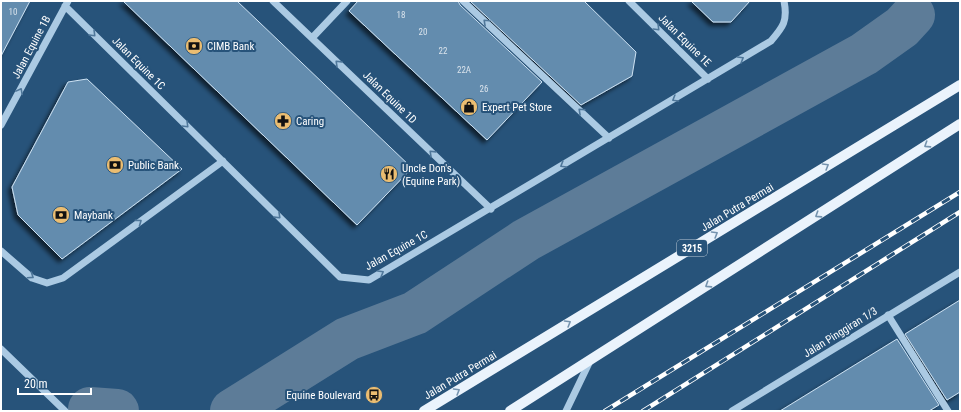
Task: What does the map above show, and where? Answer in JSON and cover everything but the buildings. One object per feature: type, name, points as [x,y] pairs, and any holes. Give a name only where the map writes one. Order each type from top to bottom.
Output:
[{"type":"main road","name":"Jalan Putra Permai","points":[[424,411],[960,85]]},
{"type":"main road","points":[[510,411],[960,124]]},
{"type":"street","name":"Jalan Equine 1D","points":[[273,1],[491,209]]},
{"type":"street","points":[[312,38],[347,1]]},
{"type":"street","points":[[463,1],[609,138]]},
{"type":"street","name":"Jalan Equine 1E","points":[[629,1],[708,79]]},
{"type":"street","name":"Jalan Equine 1C","points":[[67,4],[222,161],[340,277],[369,280],[491,209],[771,41],[783,26],[785,9],[784,1]]},
{"type":"street","name":"Jalan Equine 1B","points":[[1,125],[67,4]]},
{"type":"street","points":[[1,251],[32,278],[47,283],[63,278],[222,161]]},
{"type":"street","name":"Jalan Pinggiran 1/3","points":[[732,411],[960,272]]},
{"type":"street","points":[[888,315],[948,411]]},
{"type":"street","points":[[1,349],[65,411]]},
{"type":"street","points":[[566,411],[590,360]]},
{"type":"waterway","points":[[232,411],[347,339],[415,313],[526,240],[864,54],[902,27],[913,15]]},
{"type":"waterway","points":[[90,409],[117,411]]},
{"type":"railway","points":[[605,411],[960,192]]},
{"type":"railway","points":[[643,411],[960,212]]},
{"type":"place","name":"CIMB Bank","points":[[194,46]]},
{"type":"place","name":"Expert Pet Store","points":[[469,107]]},
{"type":"place","name":"Caring","points":[[283,121]]},
{"type":"place","name":"Public Bank","points":[[115,165]]},
{"type":"place","name":"Uncle Don's (Equine Park)","points":[[389,174]]},
{"type":"place","name":"Maybank","points":[[61,215]]},
{"type":"place","name":"Equine Boulevard","points":[[374,395]]}]
